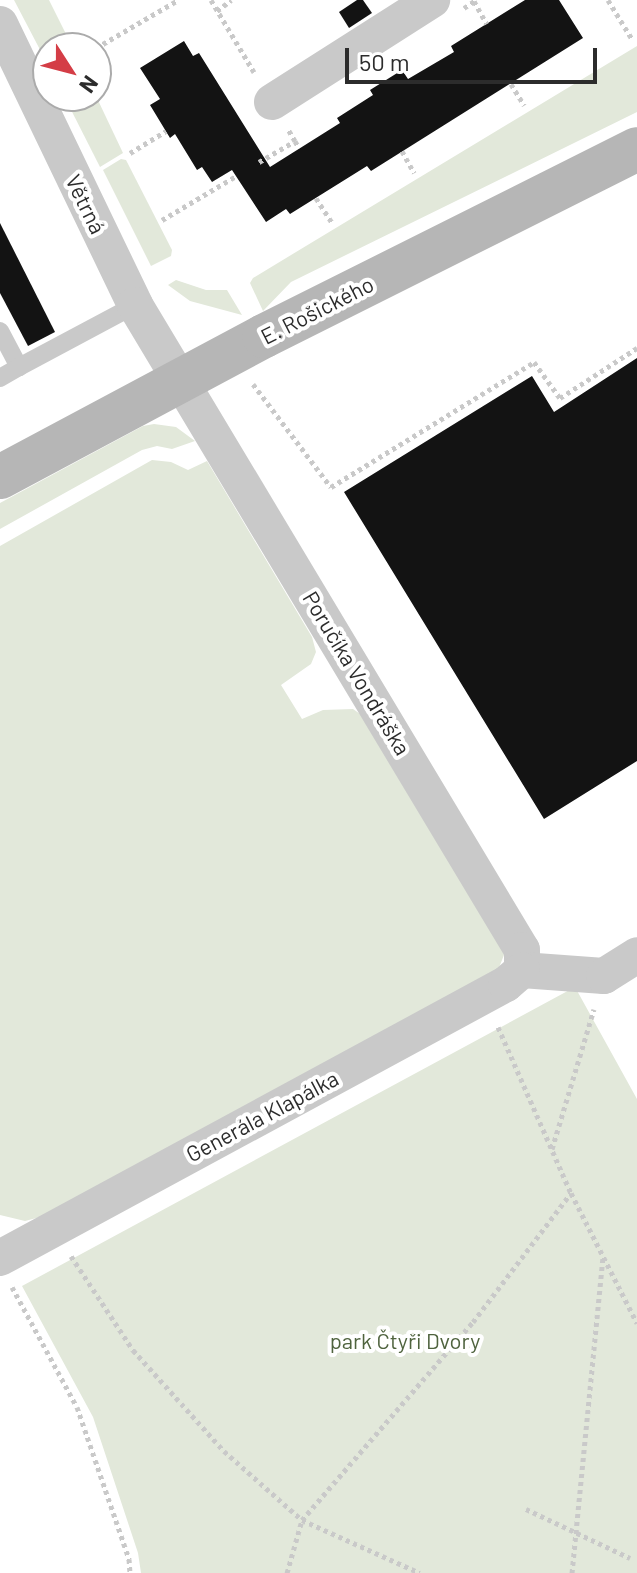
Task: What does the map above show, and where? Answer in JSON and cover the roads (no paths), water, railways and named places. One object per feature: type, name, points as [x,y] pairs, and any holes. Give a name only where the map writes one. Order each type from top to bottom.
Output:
[{"type":"street","points":[[272,102],[432,0]]},
{"type":"street","name":"Větrná","points":[[0,24],[135,305],[179,381]]},
{"type":"street","name":"E. Rošického","points":[[0,477],[230,354],[637,149]]},
{"type":"street","name":"Poručíka Vondráška","points":[[179,381],[219,439],[522,950],[522,970]]},
{"type":"street","points":[[522,970],[604,976],[637,955]]},
{"type":"street","name":"Generála Klapálka","points":[[5,1269],[506,984],[522,970]]},
{"type":"lane","points":[[0,378],[135,305]]},
{"type":"lane","points":[[0,331],[19,367]]},
{"type":"park label","name":"park Čtyři Dvory","points":[[405,1341]]}]
